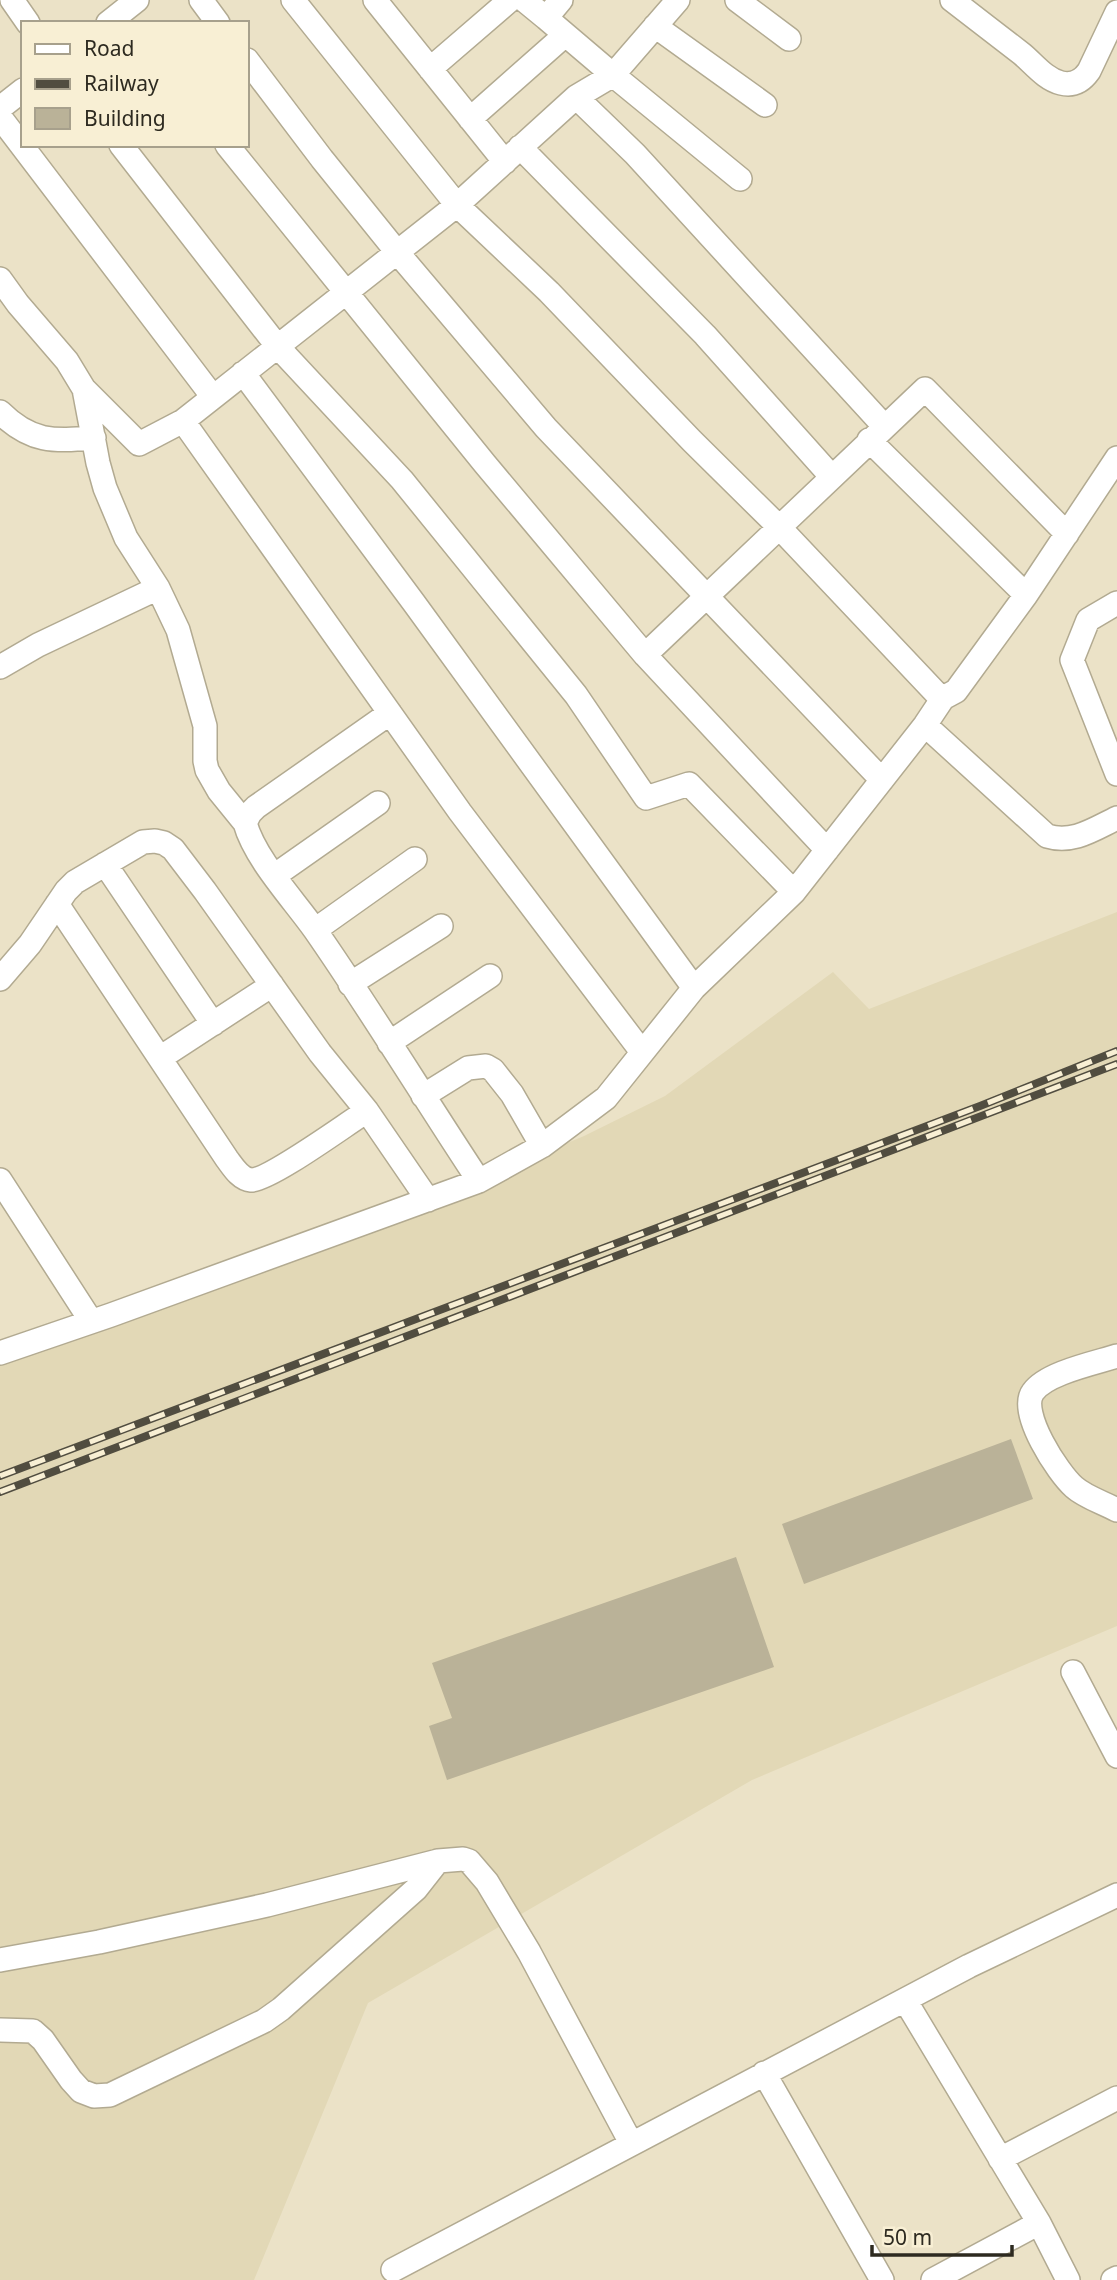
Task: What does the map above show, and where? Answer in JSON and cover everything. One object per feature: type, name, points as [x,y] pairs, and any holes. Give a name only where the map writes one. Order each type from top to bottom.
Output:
[{"type":"street","points":[[12,0],[27,21]]},
{"type":"street","points":[[201,0],[217,21]]},
{"type":"street","points":[[293,0],[457,205],[549,292],[943,698]]},
{"type":"street","points":[[375,0],[470,119],[705,335],[831,476]]},
{"type":"street","points":[[430,69],[510,0]]},
{"type":"street","points":[[524,0],[740,178]]},
{"type":"street","points":[[546,18],[561,0]]},
{"type":"street","points":[[0,279],[67,361],[84,390],[139,443],[183,421],[457,205],[576,97],[613,75],[678,0]]},
{"type":"street","points":[[737,0],[789,39]]},
{"type":"street","points":[[952,0],[1045,75],[1059,83],[1070,85],[1084,78],[1089,71],[1117,12]]},
{"type":"street","points":[[655,26],[765,104]]},
{"type":"street","points":[[470,119],[565,34]]},
{"type":"street","points":[[248,61],[397,252],[546,428],[882,780]]},
{"type":"street","points":[[0,108],[21,92]]},
{"type":"street","points":[[576,97],[644,164],[876,433],[1026,595]]},
{"type":"street","points":[[0,117],[21,145]]},
{"type":"street","points":[[23,147],[213,397]]},
{"type":"street","points":[[123,147],[278,347],[411,490],[576,695],[646,798],[689,784],[794,892]]},
{"type":"street","points":[[229,147],[345,293],[645,654],[827,850]]},
{"type":"street","points":[[243,373],[694,988]]},
{"type":"street","points":[[645,654],[925,389],[1067,534]]},
{"type":"street","points":[[84,390],[101,476],[127,538],[158,588],[178,630],[205,726],[207,769],[219,791],[245,823],[247,833],[274,876],[315,930],[479,1181]]},
{"type":"street","points":[[0,412],[25,432],[39,438],[94,438]]},
{"type":"street","points":[[183,421],[487,848],[642,1052]]},
{"type":"street","points":[[0,1353],[479,1181],[542,1146],[607,1098],[694,988],[794,892],[925,725],[943,698],[956,691],[1026,595],[1117,458]]},
{"type":"street","points":[[0,667],[38,645],[158,588]]},
{"type":"street","points":[[1117,603],[1088,620],[1072,660],[1117,774]]},
{"type":"street","points":[[245,823],[256,807],[390,713]]},
{"type":"street","points":[[925,725],[1047,836],[1060,840],[1075,838],[1117,818]]},
{"type":"street","points":[[274,876],[378,803]]},
{"type":"street","points":[[0,979],[30,944],[75,882],[143,842],[164,843],[173,849],[320,1053],[367,1111],[428,1200]]},
{"type":"street","points":[[315,930],[415,859]]},
{"type":"street","points":[[105,864],[213,1024]]},
{"type":"street","points":[[57,904],[234,1169],[242,1177],[250,1180],[272,1172],[367,1111]]},
{"type":"street","points":[[350,984],[442,926]]},
{"type":"street","points":[[389,1043],[490,976]]},
{"type":"street","points":[[160,1058],[272,985]]},
{"type":"street","points":[[423,1096],[468,1068],[486,1066],[493,1070],[512,1094],[542,1146]]},
{"type":"street","points":[[0,1180],[91,1321]]},
{"type":"street","points":[[1117,1356],[1056,1376],[1038,1387],[1030,1398],[1030,1409],[1036,1427],[1047,1451],[1066,1478],[1076,1489],[1117,1510]]},
{"type":"street","points":[[1073,1672],[1117,1756]]},
{"type":"street","points":[[0,1960],[99,1942],[267,1905],[438,1861],[463,1859],[469,1861],[487,1882],[631,2143]]},
{"type":"street","points":[[0,2030],[33,2031],[43,2039],[81,2091],[94,2096],[110,2095],[264,2021],[281,2009],[416,1889],[438,1861]]},
{"type":"street","points":[[393,2270],[969,1966],[1117,1895]]},
{"type":"street","points":[[905,2000],[1039,2223],[1068,2280]]},
{"type":"street","points":[[764,2073],[882,2280]]},
{"type":"street","points":[[1000,2159],[1117,2098]]},
{"type":"street","points":[[933,2280],[1039,2223]]},
{"type":"shaded area","points":[[1117,912],[1117,1626],[752,1780],[368,2003],[254,2280],[0,2280],[0,1364],[215,1290],[584,1136],[665,1096],[833,972],[869,1009]]},
{"type":"building","points":[[1011,1439],[1033,1499],[804,1584],[782,1524]]},
{"type":"building","points":[[736,1557],[774,1667],[447,1780],[429,1726],[452,1718],[432,1663]]},
{"type":"railway","points":[[0,1476],[980,1106],[1117,1051]]},
{"type":"railway","points":[[0,1492],[1117,1064]]}]
